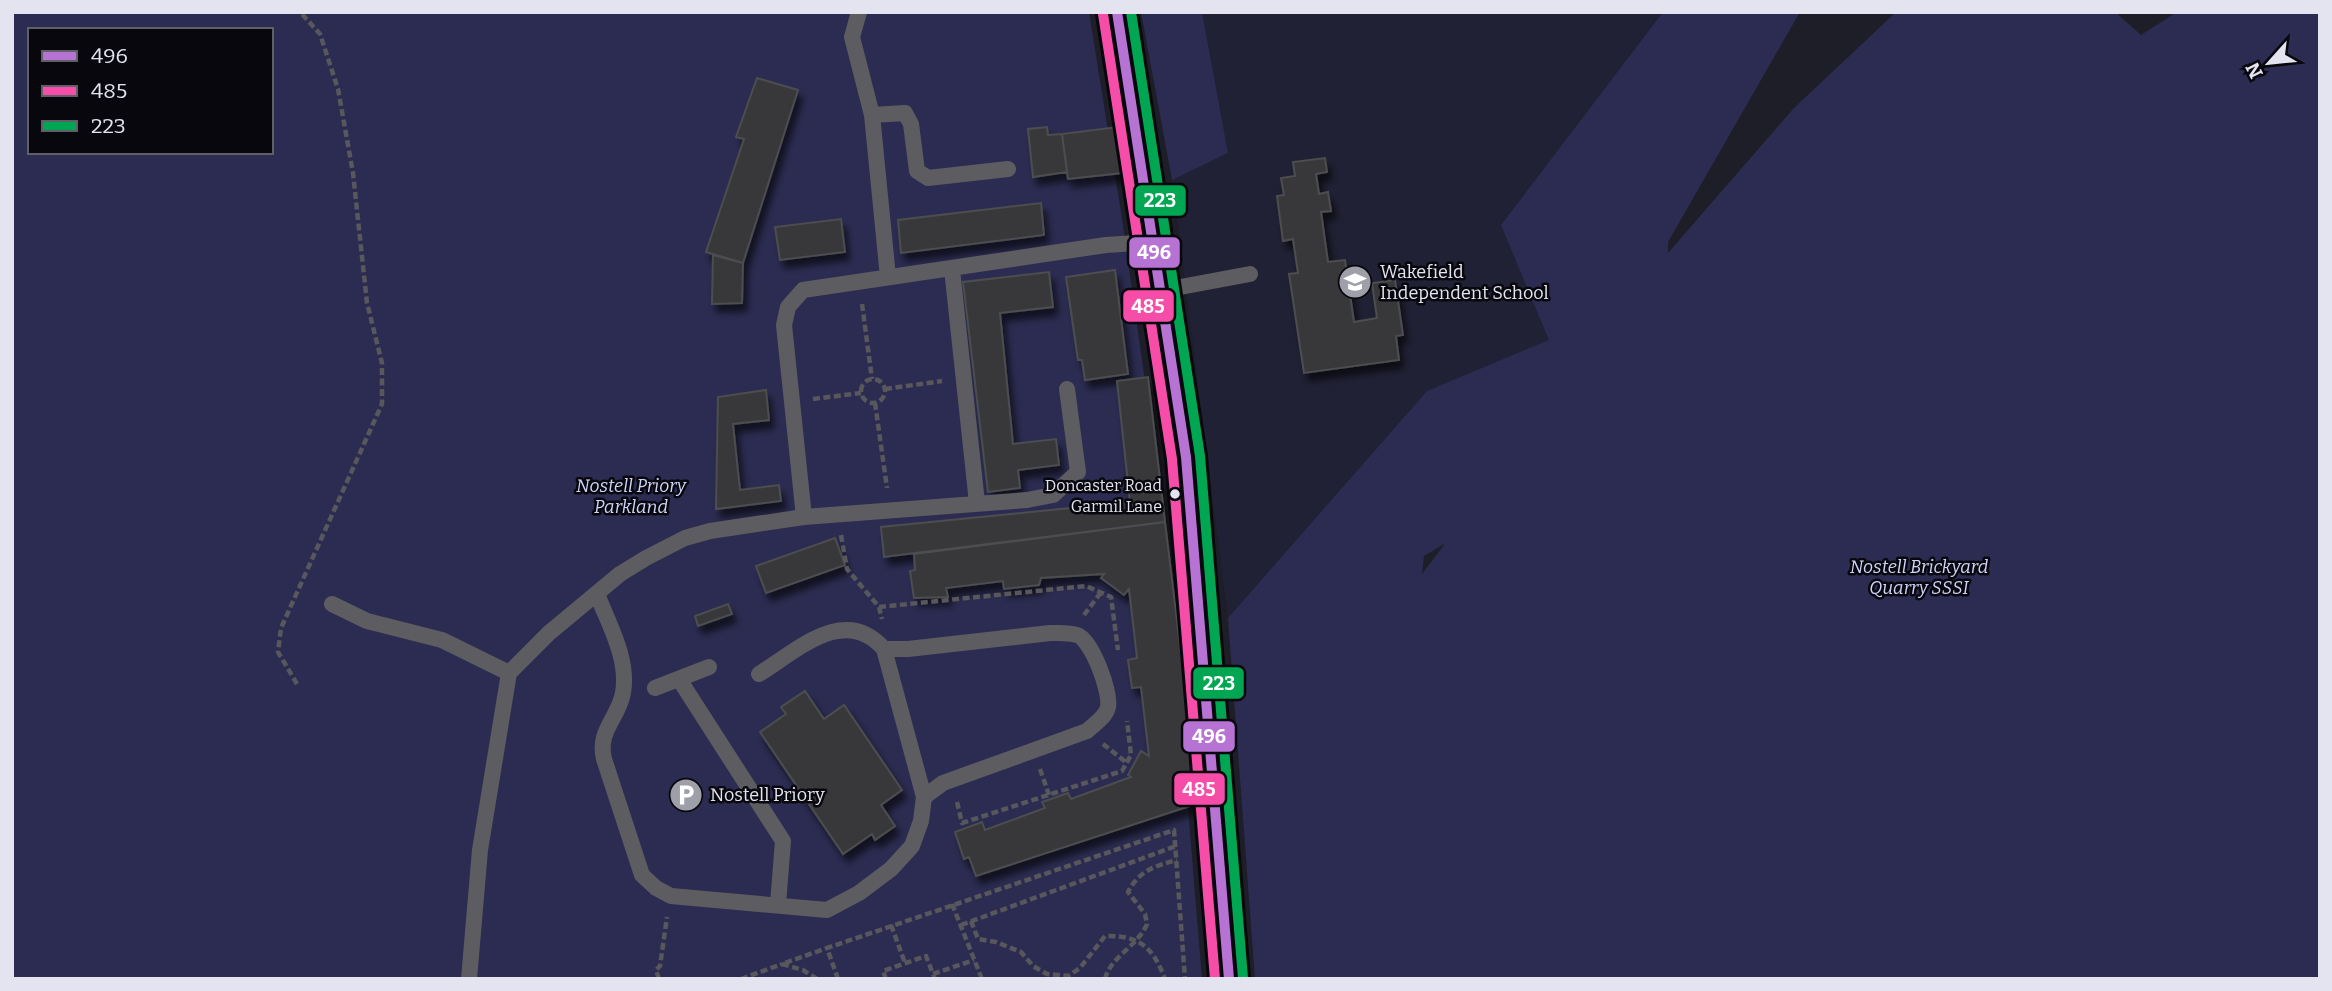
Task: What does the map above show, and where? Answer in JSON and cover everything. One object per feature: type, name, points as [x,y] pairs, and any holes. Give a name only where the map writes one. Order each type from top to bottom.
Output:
[{"type":"highway","points":[[1117,12],[1186,457],[1229,979]]},
{"type":"lane","points":[[859,12],[852,37],[872,115],[888,277]]},
{"type":"lane","points":[[872,115],[905,113],[911,124],[917,171],[928,178],[1008,169]]},
{"type":"lane","points":[[804,517],[785,325],[788,307],[803,290],[1107,245],[1151,242]]},
{"type":"lane","points":[[953,269],[977,503]]},
{"type":"lane","points":[[1159,291],[1250,274]]},
{"type":"lane","points":[[469,979],[480,850],[509,673],[549,633],[629,569],[685,538],[718,529],[804,517],[1053,495],[1078,472],[1067,389]]},
{"type":"lane","points":[[597,594],[620,652],[624,674],[620,704],[604,732],[601,745],[642,875],[656,888],[671,895],[827,910],[859,894],[891,869],[912,846],[921,821],[924,797],[888,649],[871,634],[844,627],[824,634],[759,674]]},
{"type":"lane","points":[[332,604],[367,621],[442,640],[509,673]]},
{"type":"lane","points":[[888,649],[1050,633],[1078,635],[1092,646],[1109,704],[1106,714],[1087,731],[953,780],[924,797]]},
{"type":"lane","points":[[656,688],[709,667]]},
{"type":"lane","points":[[679,679],[783,841],[778,904]]},
{"type":"path","points":[[298,684],[278,652],[281,628],[382,404],[382,363],[367,303],[353,173],[338,89],[320,34],[300,12]]},
{"type":"path","points":[[859,281],[872,379]]},
{"type":"path","points":[[885,389],[964,378]]},
{"type":"path","points":[[872,379],[881,382],[885,389],[881,400],[875,403],[863,399],[861,393],[863,384],[872,379]]},
{"type":"path","points":[[792,402],[861,393]]},
{"type":"path","points":[[875,403],[889,510]]},
{"type":"path","points":[[836,514],[847,569],[879,607],[888,649]]},
{"type":"path","points":[[879,607],[1086,586],[1111,597],[1120,663]]},
{"type":"path","points":[[953,780],[962,823],[1122,771],[1131,755],[1126,715]]},
{"type":"path","points":[[1087,731],[1127,763]]},
{"type":"path","points":[[741,979],[952,904],[1174,830],[1185,979]]},
{"type":"path","points":[[961,925],[1176,846]]},
{"type":"path","points":[[1105,979],[1107,969],[1139,940],[1147,925],[1145,914],[1128,892],[1143,872],[1177,860]]},
{"type":"path","points":[[659,979],[656,970],[660,966],[671,895]]},
{"type":"path","points":[[952,904],[982,979]]},
{"type":"path","points":[[971,921],[978,939],[1021,952],[1033,966],[1047,974],[1068,976],[1080,968],[1105,936],[1139,940],[1153,954],[1165,979]]},
{"type":"path","points":[[891,925],[905,963]]},
{"type":"path","points":[[827,948],[838,979]]},
{"type":"path","points":[[886,979],[883,971],[926,956],[934,976],[974,960]]},
{"type":"path","points":[[782,964],[803,970],[817,979]]},
{"type":"shaded area","name":"Wakefield Independent School","points":[[1202,12],[1663,12],[1501,225],[1550,340],[1427,391],[1228,618],[1172,180],[1228,153]]},
{"type":"green space","name":"Nostell Priory Parkland","points":[[12,12],[1089,12],[1121,212],[1164,515],[1202,979],[12,979]]},
{"type":"green space","points":[[1141,12],[1202,12],[1228,153],[1172,180]]},
{"type":"green space","name":"Nostell Brickyard Quarry SSSI","points":[[1663,12],[1800,12],[1668,242],[1668,253],[1794,108],[1896,12],[2115,12],[2141,35],[2177,12],[2320,12],[2320,979],[1255,979],[1228,618],[1427,391],[1549,340],[1501,225]],"holes":[[[1444,545],[1422,574],[1424,556]]]},
{"type":"building","points":[[757,78],[798,90],[743,263],[706,252],[744,139],[736,137]]},
{"type":"building","points":[[1047,127],[1048,135],[1062,134],[1067,172],[1033,177],[1028,129]]},
{"type":"building","points":[[1117,127],[1122,173],[1068,179],[1062,134]]},
{"type":"building","points":[[1325,158],[1327,172],[1316,174],[1319,194],[1328,192],[1331,211],[1321,212],[1328,262],[1345,260],[1354,322],[1377,318],[1372,283],[1395,280],[1403,335],[1396,336],[1399,360],[1304,373],[1289,274],[1298,273],[1293,239],[1283,241],[1277,196],[1284,195],[1281,178],[1295,176],[1293,162]]},
{"type":"building","points":[[1041,203],[1044,235],[901,253],[898,220]]},
{"type":"building","points":[[841,219],[845,252],[780,260],[775,227]]},
{"type":"building","points":[[713,255],[743,263],[742,303],[712,304]]},
{"type":"building","points":[[1115,270],[1128,374],[1085,380],[1082,360],[1078,360],[1066,277]]},
{"type":"building","points":[[1049,272],[1053,307],[1000,313],[1013,444],[1056,439],[1059,465],[1018,470],[1020,488],[988,492],[963,282]]},
{"type":"building","points":[[1148,377],[1165,522],[884,557],[881,527],[1130,502],[1117,381]]},
{"type":"building","points":[[766,390],[769,420],[733,424],[740,490],[779,485],[781,501],[716,509],[718,397]]},
{"type":"building","points":[[1165,522],[1199,803],[976,876],[969,857],[964,859],[955,832],[982,822],[985,830],[1045,808],[1042,802],[1068,793],[1071,799],[1131,777],[1128,775],[1141,751],[1149,756],[1141,687],[1132,688],[1128,660],[1137,658],[1129,589],[1124,595],[1101,578],[1104,574],[1041,578],[1039,585],[1004,589],[1003,581],[946,588],[948,597],[914,598],[910,571],[915,570],[914,554]]},
{"type":"building","points":[[835,538],[845,565],[766,593],[756,566]]},
{"type":"building","points":[[728,604],[732,614],[698,626],[695,616]]},
{"type":"building","points":[[805,691],[824,719],[844,705],[902,790],[881,805],[895,826],[875,840],[872,834],[843,854],[760,732],[786,714],[781,707]]},
{"type":"transit line","name":"496","points":[[1117,12],[1186,457],[1229,979]]},
{"type":"transit line","name":"223","points":[[1131,12],[1200,456],[1243,978]]},
{"type":"transit line","name":"485","points":[[1103,14],[1172,459],[1215,979]]},
{"type":"place","name":"Wakefield Independent School","points":[[1355,282]]},
{"type":"place","name":"Doncaster Road Garmil Lane","points":[[1175,494]]},
{"type":"place","name":"Nostell Priory","points":[[686,795]]}]
